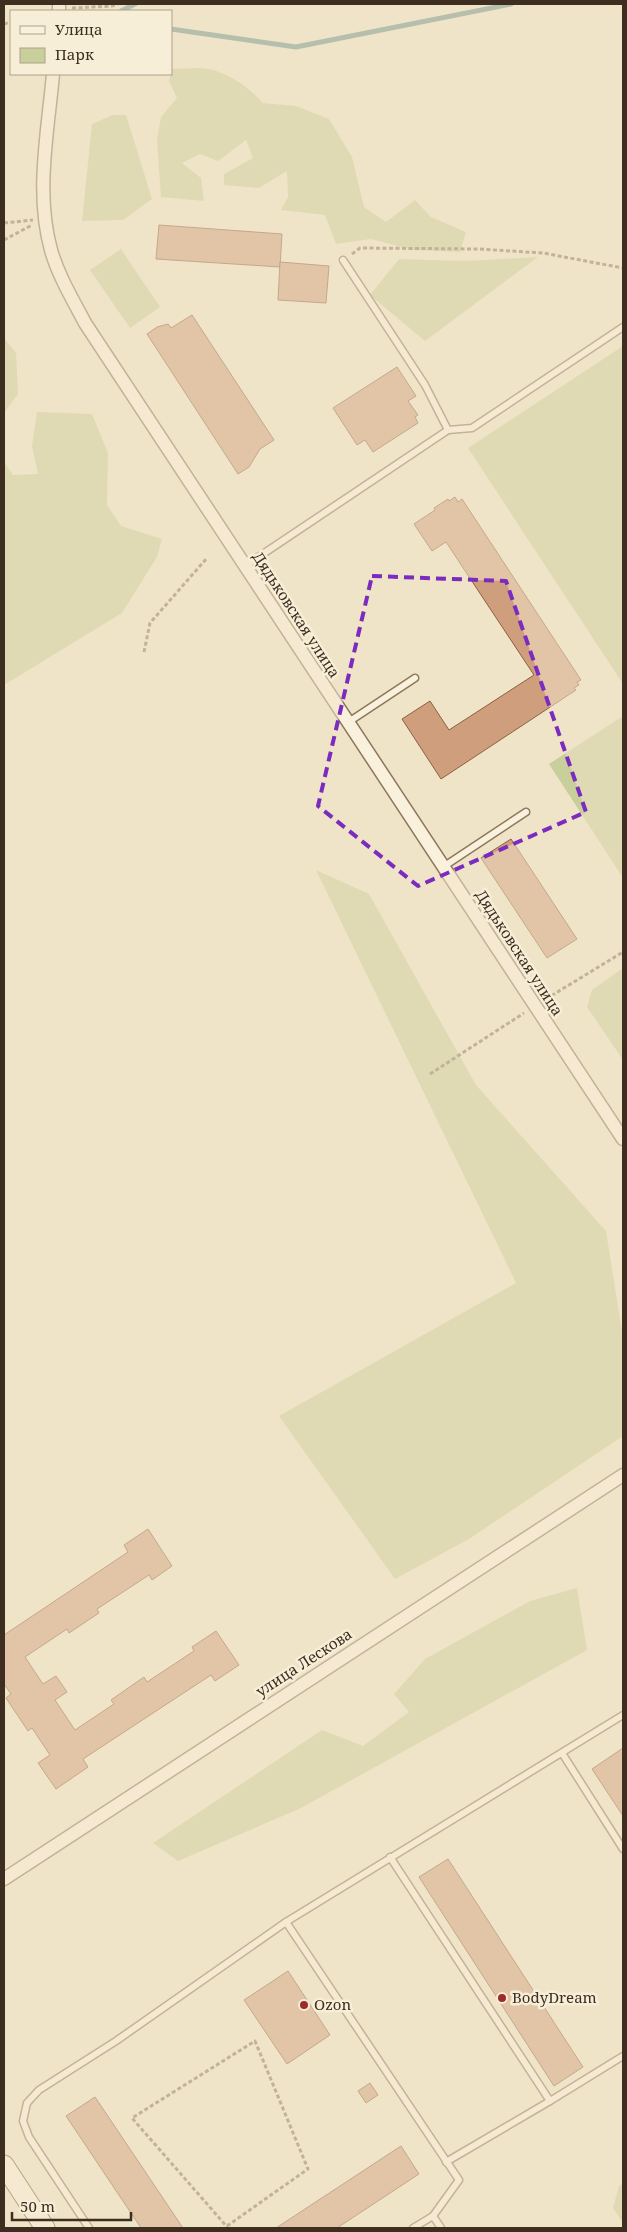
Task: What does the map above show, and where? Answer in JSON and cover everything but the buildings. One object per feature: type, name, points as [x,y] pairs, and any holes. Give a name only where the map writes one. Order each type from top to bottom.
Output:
[{"type":"main road","points":[[4,2165],[45,2228]]},
{"type":"street","name":"Дядьковская улица","points":[[53,75],[43,180],[44,219],[51,251],[85,323],[244,567],[623,1139]]},
{"type":"street","name":"улица Лескова","points":[[4,1879],[623,1475]]},
{"type":"lane","points":[[343,260],[425,385],[448,430]]},
{"type":"lane","points":[[244,567],[448,430],[472,428],[623,326]]},
{"type":"lane","points":[[347,723],[415,678]]},
{"type":"lane","points":[[442,867],[526,812]]},
{"type":"lane","points":[[90,2228],[29,2137],[23,2121],[27,2103],[39,2090],[116,2041],[286,1922],[623,1715]]},
{"type":"lane","points":[[562,1753],[623,1849]]},
{"type":"lane","points":[[390,1857],[550,2101]]},
{"type":"lane","points":[[286,1922],[458,2180],[433,2216],[413,2228]]},
{"type":"lane","points":[[446,2162],[623,2056]]},
{"type":"lane","points":[[433,2216],[441,2228]]},
{"type":"path","points":[[59,8],[112,6],[118,4]]},
{"type":"path","points":[[4,223],[44,219]]},
{"type":"path","points":[[4,240],[44,219]]},
{"type":"path","points":[[343,260],[360,248],[479,249],[543,253],[623,268]]},
{"type":"path","points":[[144,652],[150,623],[206,558]]},
{"type":"path","points":[[254,2041],[308,2169],[227,2227],[132,2118],[254,2041]]},
{"type":"highlighted area","points":[[372,576],[506,581],[586,812],[418,886],[318,806]]},
{"type":"green space","points":[[172,69],[208,69],[224,74],[238,82],[263,103],[296,106],[329,119],[352,157],[364,207],[386,222],[415,200],[431,217],[466,232],[460,252],[413,250],[371,239],[336,244],[325,215],[281,210],[288,197],[287,171],[259,188],[224,185],[224,174],[253,158],[246,140],[218,161],[200,154],[182,163],[201,178],[204,201],[161,197],[157,140],[161,117],[177,98],[169,81]]},
{"type":"green space","points":[[113,115],[126,115],[152,199],[123,220],[82,221],[92,124]]},
{"type":"green space","points":[[121,249],[160,307],[130,328],[90,270]]},
{"type":"green space","points":[[538,257],[425,341],[370,295],[399,259],[465,261]]},
{"type":"green space","points":[[4,338],[16,353],[18,394],[4,413]]},
{"type":"green space","points":[[623,346],[623,684],[468,448]]},
{"type":"green space","points":[[37,412],[92,414],[108,453],[107,505],[121,526],[162,539],[157,557],[122,613],[4,685],[4,462],[13,475],[38,474],[32,446]]},
{"type":"green space","points":[[623,716],[623,878],[549,764]]},
{"type":"green space","points":[[316,870],[369,894],[476,1085],[606,1231],[623,1338],[623,1436],[469,1539],[395,1579],[279,1416],[516,1283]]},
{"type":"green space","points":[[623,968],[623,1060],[587,1007],[592,990]]},
{"type":"green space","points":[[577,1588],[587,1650],[301,1808],[178,1861],[153,1843],[322,1730],[363,1746],[409,1712],[394,1694],[425,1659],[530,1601]]},
{"type":"green space","points":[[623,2183],[623,2223],[613,2208],[619,2186]]},
{"type":"waterway","points":[[123,10],[135,4]]},
{"type":"waterway","points":[[172,29],[296,47],[511,4]]},
{"type":"place","name":"BodyDream","points":[[502,1998]]},
{"type":"place","name":"Ozon","points":[[304,2005]]}]
